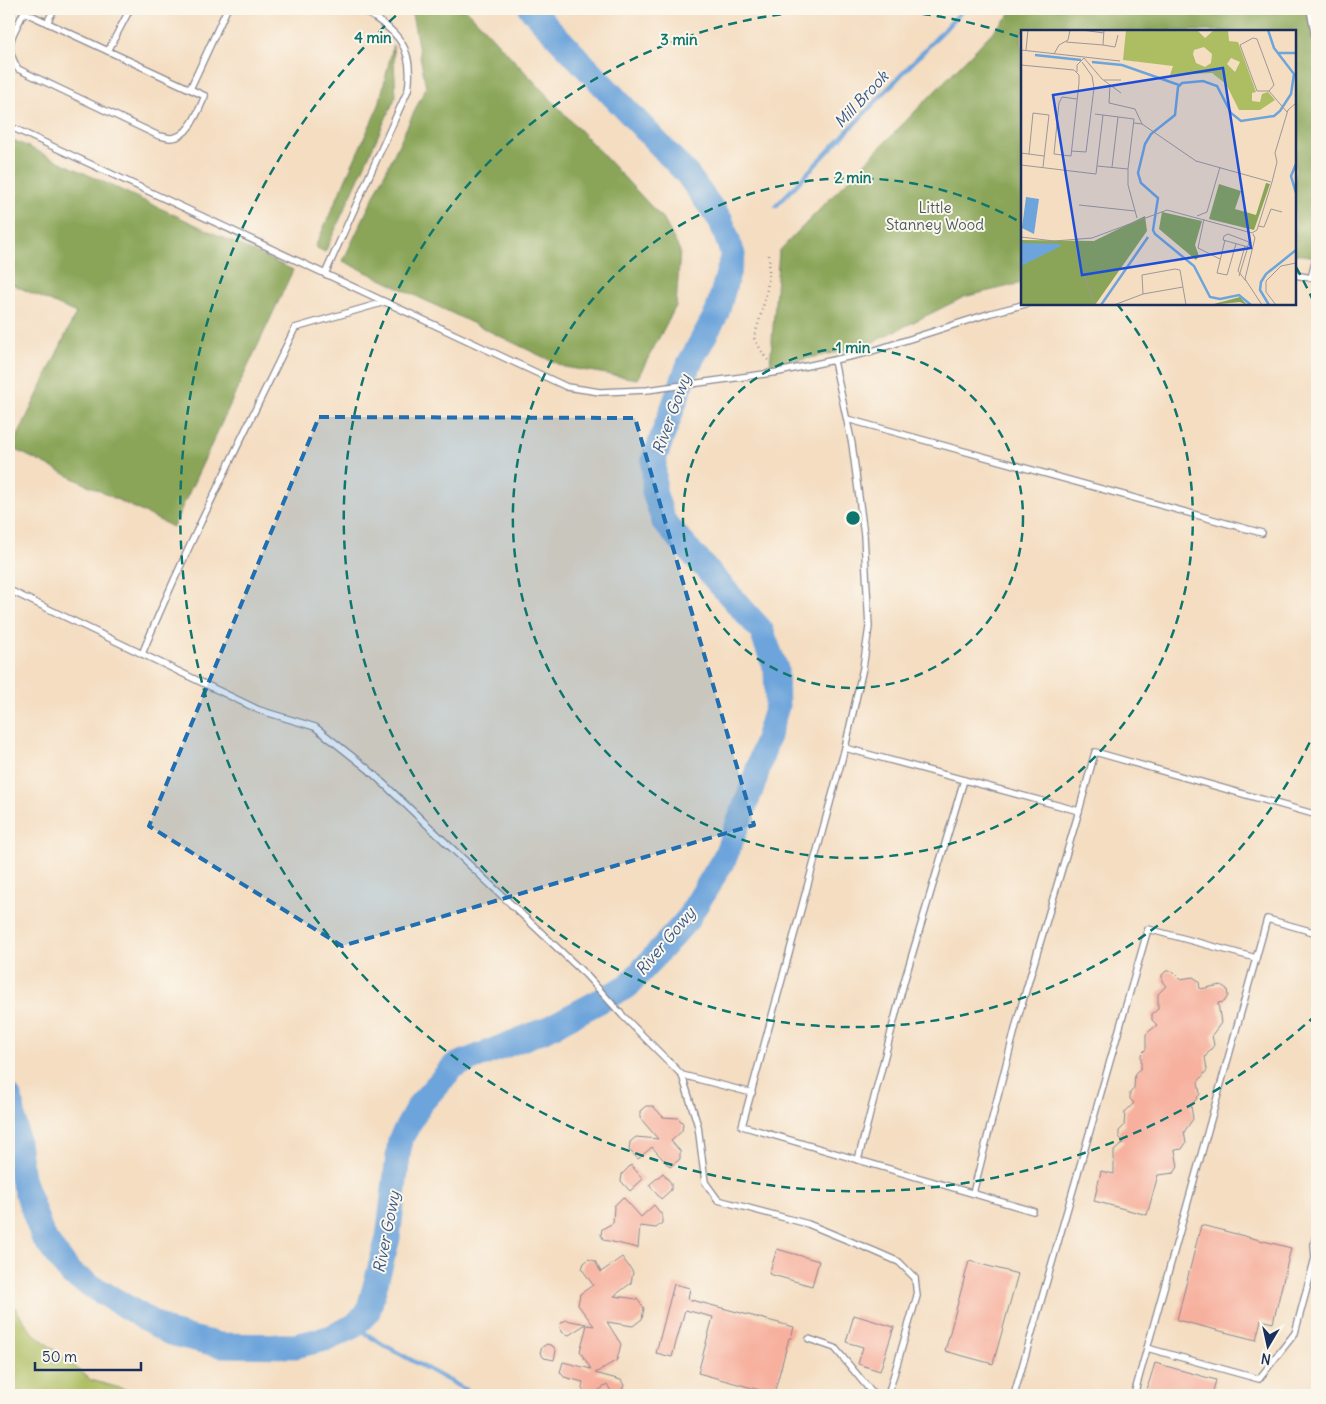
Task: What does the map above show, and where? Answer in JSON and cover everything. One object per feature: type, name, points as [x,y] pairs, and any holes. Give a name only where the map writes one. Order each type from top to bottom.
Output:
[{"type":"lane","points":[[48,23],[54,9]]},
{"type":"lane","points":[[108,51],[130,9]]},
{"type":"lane","points":[[190,89],[228,9]]},
{"type":"lane","points":[[325,274],[410,82],[408,59],[401,41],[380,22],[361,9]]},
{"type":"lane","points":[[1310,9],[1317,49]]},
{"type":"lane","points":[[25,10],[48,23],[206,96],[192,124],[185,132],[173,138],[159,136],[18,69],[11,58],[9,48],[25,10]]},
{"type":"lane","points":[[9,126],[567,387],[600,392],[647,390],[779,372],[866,353],[1022,305]]},
{"type":"lane","points":[[1310,278],[1317,254]]},
{"type":"lane","points":[[1296,275],[1317,279]]},
{"type":"lane","points":[[142,654],[164,600],[192,540],[296,328],[385,302]]},
{"type":"lane","points":[[834,361],[852,444],[864,535],[869,627],[863,668],[845,748],[742,1126],[1033,1210]]},
{"type":"lane","points":[[847,419],[1262,533]]},
{"type":"lane","points":[[9,590],[259,710],[315,728],[368,769],[586,975],[623,1016],[682,1075],[698,1126],[705,1182],[718,1200],[808,1224],[899,1262],[915,1278],[917,1296],[888,1395]]},
{"type":"lane","points":[[845,748],[1079,811]]},
{"type":"lane","points":[[973,1193],[1019,1014],[1095,752],[1317,814]]},
{"type":"lane","points":[[858,1160],[904,982],[964,780]]},
{"type":"lane","points":[[1134,1395],[1267,919],[1317,933]]},
{"type":"lane","points":[[1014,1395],[1148,929],[1256,958]]},
{"type":"lane","points":[[682,1075],[752,1093]]},
{"type":"lane","points":[[1148,1348],[1258,1379],[1295,1332],[1315,1258],[1314,1244],[1317,1231]]},
{"type":"lane","points":[[809,1339],[836,1348],[874,1395]]},
{"type":"path","points":[[769,255],[769,278],[754,338],[765,357],[779,372]]},
{"type":"highlighted area","points":[[319,417],[635,418],[754,825],[342,946],[149,826]]},
{"type":"green space","points":[[411,9],[466,9],[664,220],[680,251],[676,306],[637,379],[564,367],[343,261],[426,87]]},
{"type":"green space","name":"Little Stanney Wood","points":[[1015,9],[1317,9],[1317,257],[1296,254],[1296,30],[1021,30],[1021,283],[964,297],[863,347],[770,366],[779,251]]},
{"type":"green space","points":[[393,45],[396,96],[325,252],[315,247],[379,105]]},
{"type":"green space","points":[[9,138],[293,270],[173,527],[12,448],[76,313],[9,283]]},
{"type":"green space","points":[[9,1299],[31,1331],[91,1380],[145,1395],[9,1395]]},
{"type":"building","points":[[1166,971],[1172,971],[1180,979],[1193,977],[1199,981],[1200,989],[1221,985],[1227,989],[1228,996],[1224,1002],[1218,1003],[1221,1023],[1212,1035],[1214,1045],[1205,1057],[1207,1070],[1198,1082],[1200,1094],[1191,1106],[1193,1119],[1184,1132],[1186,1143],[1182,1149],[1175,1150],[1178,1167],[1174,1173],[1158,1175],[1147,1215],[1094,1201],[1101,1171],[1114,1174],[1114,1151],[1124,1142],[1119,1137],[1119,1131],[1124,1126],[1125,1112],[1134,1103],[1130,1099],[1130,1093],[1134,1088],[1135,1073],[1141,1068],[1141,1054],[1146,1049],[1146,1034],[1157,1025],[1152,1020],[1152,1014],[1158,1009],[1158,994],[1166,986],[1162,981],[1162,975]]},
{"type":"building","points":[[646,1106],[653,1106],[663,1117],[678,1118],[683,1123],[682,1131],[671,1141],[680,1151],[680,1159],[670,1167],[652,1147],[638,1159],[629,1150],[630,1142],[636,1137],[658,1139],[640,1118],[640,1111]]},
{"type":"building","points":[[631,1165],[643,1179],[630,1191],[621,1181],[622,1174]]},
{"type":"building","points":[[663,1173],[671,1183],[671,1190],[661,1199],[649,1185]]},
{"type":"building","points":[[623,1197],[641,1217],[654,1205],[662,1215],[662,1223],[656,1228],[640,1226],[638,1248],[604,1240],[601,1235],[602,1229],[613,1223],[614,1206]]},
{"type":"building","points":[[1201,1225],[1291,1248],[1273,1323],[1261,1320],[1256,1340],[1177,1320]]},
{"type":"building","points":[[777,1249],[819,1261],[812,1286],[769,1274]]},
{"type":"building","points":[[622,1257],[633,1272],[631,1283],[614,1296],[637,1299],[644,1308],[642,1319],[633,1326],[607,1322],[621,1344],[617,1360],[595,1373],[621,1380],[624,1385],[622,1390],[617,1393],[612,1392],[607,1385],[591,1395],[585,1393],[582,1389],[583,1382],[564,1377],[560,1372],[563,1362],[591,1369],[580,1351],[587,1325],[594,1326],[578,1305],[580,1294],[593,1285],[582,1269],[584,1263],[589,1259],[595,1261],[601,1272]]},
{"type":"building","points":[[969,1261],[1018,1274],[993,1364],[945,1351]]},
{"type":"building","points":[[674,1284],[690,1288],[688,1299],[794,1327],[791,1338],[789,1338],[774,1394],[698,1373],[713,1317],[685,1310],[672,1357],[656,1353]]},
{"type":"building","points":[[854,1315],[894,1327],[880,1371],[858,1364],[863,1347],[846,1342]]},
{"type":"building","points":[[566,1320],[586,1324],[569,1335],[563,1333],[560,1328],[561,1323]]},
{"type":"building","points":[[547,1344],[553,1346],[556,1351],[554,1360],[544,1358],[540,1353],[542,1347]]},
{"type":"building","points":[[1155,1363],[1216,1380],[1212,1395],[1145,1395]]},
{"type":"waterway","name":"River Gowy","points":[[9,1097],[12,1105],[22,1179],[43,1237],[71,1274],[170,1333],[220,1345],[295,1346],[329,1338],[354,1326],[368,1312],[388,1238],[400,1140],[420,1104],[454,1066],[547,1029],[628,986],[687,920],[725,857],[753,785],[777,706],[776,669],[761,630],[664,522],[654,492],[654,459],[689,364],[717,313],[733,255],[721,221],[687,174],[531,9]]},
{"type":"waterway","name":"Mill Brook","points":[[776,206],[964,9]]},
{"type":"waterway","points":[[354,1326],[382,1344],[475,1395]]}]
